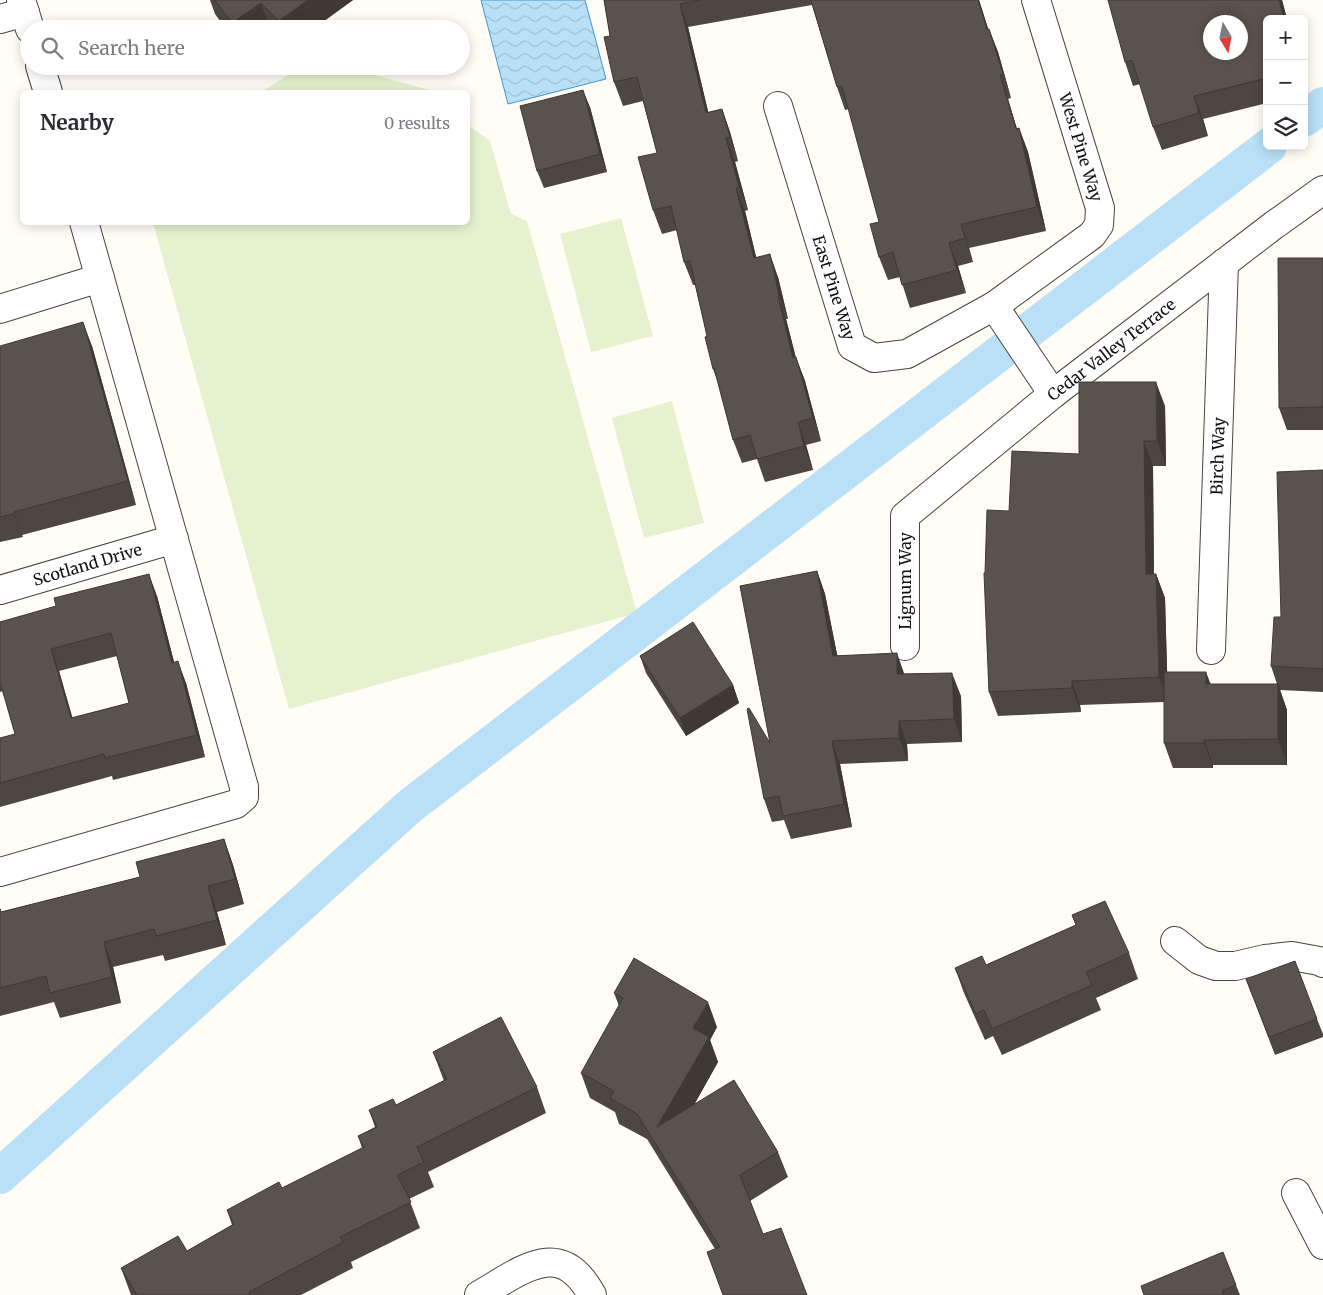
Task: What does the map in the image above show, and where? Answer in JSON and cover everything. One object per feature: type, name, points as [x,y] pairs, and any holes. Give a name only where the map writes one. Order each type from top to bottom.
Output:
[{"type":"street","name":"West Pine Way","points":[[994,306],[1092,235],[1099,225],[1100,208],[1036,0]]},
{"type":"street","points":[[43,75],[47,90]]},
{"type":"street","name":"East Pine Way","points":[[778,106],[852,346],[874,358],[907,354],[994,306]]},
{"type":"street","name":"Cedar Valley Terrace","points":[[904,516],[1053,394],[1274,225],[1323,190]]},
{"type":"street","points":[[0,872],[236,804],[244,797],[244,787],[85,225]]},
{"type":"street","name":"Birch Way","points":[[1211,650],[1224,263]]},
{"type":"street","points":[[0,309],[100,278]]},
{"type":"street","points":[[994,306],[1053,394]]},
{"type":"street","name":"Lignum Way","points":[[904,516],[905,646]]},
{"type":"street","name":"Scotland Drive","points":[[0,590],[174,539]]},
{"type":"street","points":[[1175,941],[1200,960],[1216,966],[1235,966],[1264,959],[1292,956],[1323,963]]},
{"type":"street","points":[[1296,1192],[1323,1245]]},
{"type":"street","points":[[479,1295],[534,1264],[549,1262],[563,1265],[576,1272],[585,1282],[592,1295]]},
{"type":"green space","points":[[288,75],[375,75],[429,90],[264,90]]},
{"type":"green space","points":[[470,126],[490,141],[511,214],[527,221],[637,613],[289,709],[154,225],[470,225]]},
{"type":"green space","points":[[621,218],[653,336],[591,352],[560,234]]},
{"type":"green space","points":[[672,401],[704,523],[644,538],[612,418]]},
{"type":"water","points":[[481,0],[585,0],[606,79],[508,104]]},
{"type":"building","points":[[215,0],[308,0],[280,20],[278,20],[261,3],[236,20],[230,20]]},
{"type":"building","points":[[604,0],[701,0],[680,4],[706,113],[722,109],[730,137],[726,138],[739,187],[736,188],[754,258],[770,254],[793,358],[796,357],[813,418],[798,422],[804,446],[757,459],[750,435],[733,440],[705,337],[707,336],[690,261],[684,262],[671,206],[653,210],[638,157],[657,153],[637,77],[614,82],[604,37],[610,36]]},
{"type":"building","points":[[811,0],[978,0],[1003,74],[1000,75],[1016,129],[1019,128],[1037,207],[961,224],[965,238],[949,243],[957,270],[902,285],[893,252],[879,257],[870,224],[879,222],[842,86],[837,87]]},
{"type":"building","points":[[1108,0],[1279,0],[1283,15],[1263,15],[1263,79],[1194,96],[1199,113],[1153,127],[1132,60],[1125,62]]},
{"type":"building","points":[[583,90],[600,154],[537,171],[520,106]]},
{"type":"building","points":[[1278,258],[1323,258],[1323,407],[1279,408]]},
{"type":"building","points":[[83,322],[128,481],[0,517],[0,346]]},
{"type":"building","points":[[1079,382],[1156,382],[1157,441],[1144,441],[1146,574],[1156,574],[1159,677],[1072,681],[1072,688],[989,692],[984,573],[987,510],[1009,511],[1012,451],[1079,454]]},
{"type":"building","points":[[1323,470],[1323,669],[1271,666],[1274,617],[1281,617],[1277,472]]},
{"type":"building","points":[[817,571],[833,656],[897,653],[897,674],[952,673],[954,719],[899,721],[899,738],[832,741],[844,804],[783,816],[779,796],[764,799],[747,709],[749,708],[770,743],[740,586]]},
{"type":"building","points":[[149,574],[172,663],[178,661],[197,735],[105,758],[104,754],[0,783],[0,738],[15,734],[0,682],[0,622],[56,606],[54,598]],"holes":[[[111,633],[129,703],[71,718],[51,649]]]},
{"type":"building","points":[[693,622],[733,685],[680,718],[640,656]]},
{"type":"building","points":[[1164,672],[1206,672],[1206,684],[1278,684],[1278,739],[1204,740],[1204,743],[1164,743]]},
{"type":"building","points":[[224,839],[235,879],[208,886],[217,920],[156,936],[154,929],[104,942],[112,977],[50,993],[46,976],[0,988],[0,909],[1,912],[140,877],[136,862]]},
{"type":"building","points":[[1105,901],[1129,953],[1086,972],[1092,985],[992,1029],[984,1010],[976,1014],[955,968],[982,956],[986,965],[1076,925],[1072,915]]},
{"type":"building","points":[[634,958],[708,1002],[693,1028],[709,1037],[657,1127],[734,1080],[778,1152],[740,1175],[763,1234],[781,1228],[807,1295],[723,1295],[707,1252],[720,1247],[637,1114],[610,1098],[614,1091],[581,1073],[623,998],[614,993]]},
{"type":"building","points":[[1295,961],[1317,1019],[1269,1037],[1246,979]]},
{"type":"building","points":[[501,1017],[537,1087],[417,1147],[424,1162],[397,1175],[411,1202],[340,1237],[343,1242],[249,1292],[249,1295],[137,1295],[121,1268],[178,1236],[187,1251],[234,1224],[227,1210],[279,1182],[282,1188],[364,1147],[358,1136],[377,1127],[369,1110],[393,1099],[396,1105],[447,1079],[433,1052]]},
{"type":"building","points":[[1223,1252],[1236,1285],[1222,1291],[1224,1295],[1144,1295],[1141,1286]]},
{"type":"waterway","points":[[1308,116],[1323,105]]},
{"type":"waterway","points":[[0,1176],[410,806],[1264,150]]}]
